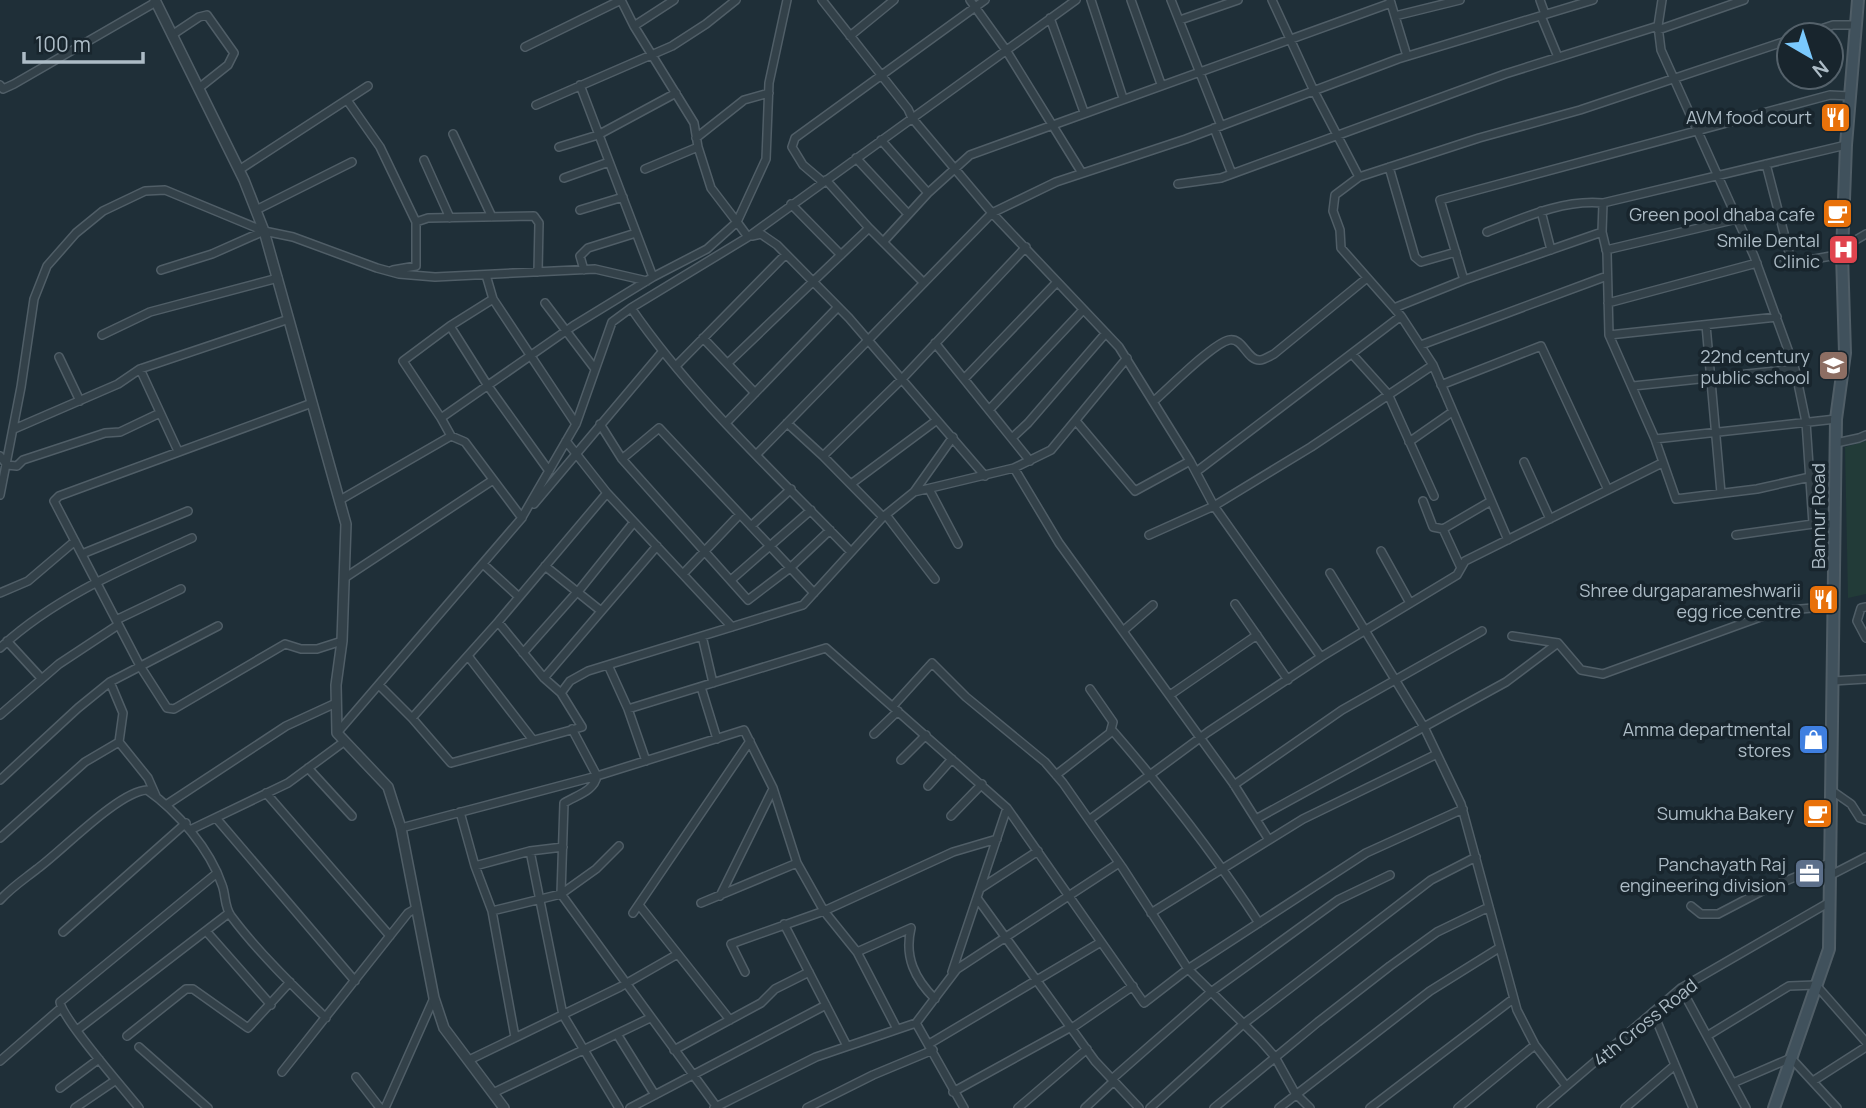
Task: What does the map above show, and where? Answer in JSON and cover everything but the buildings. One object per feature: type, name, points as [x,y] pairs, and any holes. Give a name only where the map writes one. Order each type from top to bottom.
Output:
[{"type":"main road","name":"Bannur Road","points":[[1774,1108],[1829,949],[1836,419],[1845,353],[1842,251],[1846,145],[1857,0]]},
{"type":"street","points":[[525,47],[571,27],[621,0],[694,123],[698,147],[712,188],[748,237]]},
{"type":"street","points":[[634,26],[674,0]]},
{"type":"street","points":[[536,105],[653,55],[706,24],[736,0]]},
{"type":"street","points":[[441,418],[566,331],[650,279],[707,249],[737,222],[766,159],[769,93],[787,0]]},
{"type":"street","points":[[822,0],[908,109],[912,118],[992,213],[1127,358],[1190,461],[1214,506],[1321,657]]},
{"type":"street","points":[[850,36],[894,0]]},
{"type":"street","points":[[970,0],[1006,50],[1082,173]]},
{"type":"street","points":[[923,282],[824,181],[803,165],[792,147],[793,141],[985,0]]},
{"type":"street","points":[[521,519],[576,424],[612,322],[748,237],[1076,0]]},
{"type":"street","points":[[1091,0],[1123,98]]},
{"type":"street","points":[[1131,0],[1161,84]]},
{"type":"street","points":[[1171,0],[1199,70],[1231,174]]},
{"type":"street","points":[[1180,20],[1238,0]]},
{"type":"street","points":[[1272,0],[1314,91],[1359,177]]},
{"type":"street","points":[[1395,16],[1460,0]]},
{"type":"street","points":[[1540,0],[1558,57]]},
{"type":"street","points":[[757,454],[992,213],[1056,182],[1217,127],[1407,56],[1593,0]]},
{"type":"street","points":[[1662,0],[1658,28],[1661,50],[1757,263],[1795,369],[1806,422],[1813,524]]},
{"type":"street","points":[[1178,184],[1222,178],[1504,74],[1744,0]]},
{"type":"street","points":[[0,85],[3,89],[15,84],[155,1],[199,88],[239,170],[264,231],[346,524],[346,577],[336,703],[337,733],[388,787],[401,828],[433,998],[444,1028],[504,1108]]},
{"type":"street","points":[[884,241],[928,193],[970,155],[1390,1],[1407,56]]},
{"type":"street","points":[[172,35],[199,17],[207,15],[234,53],[228,65],[199,88]]},
{"type":"street","points":[[1050,18],[1084,112]]},
{"type":"street","points":[[1845,25],[1856,25]]},
{"type":"street","points":[[1508,540],[1422,345],[1395,308],[1341,248],[1340,230],[1333,211],[1335,195],[1359,177],[1675,80],[1775,45]]},
{"type":"street","points":[[580,85],[636,233],[650,279]]},
{"type":"street","points":[[239,170],[368,86]]},
{"type":"street","points":[[559,147],[598,135],[676,93]]},
{"type":"street","points":[[696,138],[744,100],[769,93]]},
{"type":"street","points":[[1464,280],[1440,200],[1830,95],[1850,96]]},
{"type":"street","points":[[347,100],[380,147],[416,222],[416,266],[389,271]]},
{"type":"street","points":[[453,134],[492,217]]},
{"type":"street","points":[[881,141],[928,193]]},
{"type":"street","points":[[1487,232],[1541,211],[1585,201],[1603,203],[1846,145]]},
{"type":"street","points":[[645,169],[698,147]]},
{"type":"street","points":[[856,158],[908,214]]},
{"type":"street","points":[[424,160],[450,218]]},
{"type":"street","points":[[256,210],[352,162]]},
{"type":"street","points":[[564,178],[608,162]]},
{"type":"street","points":[[1766,164],[1792,264]]},
{"type":"street","points":[[1389,167],[1415,257],[1421,262],[1456,252]]},
{"type":"street","points":[[0,495],[14,429],[34,299],[47,266],[61,248],[103,211],[145,191],[165,190],[264,231],[293,237],[389,271],[422,277],[606,270],[650,279]]},
{"type":"street","points":[[580,210],[622,197]]},
{"type":"street","points":[[1603,203],[1602,232],[1606,250],[1609,335],[1655,439],[1676,499],[1757,489],[1810,478]]},
{"type":"street","points":[[791,204],[841,254]]},
{"type":"street","points":[[1541,211],[1551,250]]},
{"type":"street","points":[[416,222],[428,218],[534,216],[539,223],[538,272]]},
{"type":"street","points":[[1606,250],[1737,219]]},
{"type":"street","points":[[728,363],[869,228]]},
{"type":"street","points":[[162,270],[212,254],[264,231]]},
{"type":"street","points":[[1395,308],[1464,280],[1602,232]]},
{"type":"street","points":[[584,270],[580,256],[588,248],[636,233]]},
{"type":"street","points":[[748,237],[761,234],[778,245],[838,307],[985,476]]},
{"type":"street","points":[[1781,265],[1842,251],[1866,234]]},
{"type":"street","points":[[823,456],[902,380],[1026,247]]},
{"type":"street","points":[[676,366],[786,254]]},
{"type":"street","points":[[1608,303],[1757,263]]},
{"type":"street","points":[[486,275],[493,299],[576,424]]},
{"type":"street","points":[[1422,345],[1607,276]]},
{"type":"street","points":[[102,335],[150,312],[278,278]]},
{"type":"street","points":[[1154,401],[1216,347],[1230,340],[1235,340],[1256,360],[1275,354],[1367,278]]},
{"type":"street","points":[[964,379],[1057,282]]},
{"type":"street","points":[[493,299],[403,360],[451,436],[465,442],[521,519]]},
{"type":"street","points":[[545,303],[595,369]]},
{"type":"street","points":[[726,423],[838,307]]},
{"type":"street","points":[[631,308],[663,351],[726,423],[851,552]]},
{"type":"street","points":[[989,410],[1083,310]]},
{"type":"street","points":[[1196,472],[1401,316]]},
{"type":"street","points":[[1609,335],[1777,317]]},
{"type":"street","points":[[14,429],[118,384],[140,369],[289,319]]},
{"type":"street","points":[[1706,325],[1721,493]]},
{"type":"street","points":[[450,326],[488,386],[549,471]]},
{"type":"street","points":[[1012,438],[1105,334]]},
{"type":"street","points":[[703,338],[755,393]]},
{"type":"street","points":[[936,344],[1030,461]]},
{"type":"street","points":[[1441,385],[1541,346],[1608,490]]},
{"type":"street","points":[[337,733],[663,351]]},
{"type":"street","points":[[1352,355],[1388,394],[1434,496]]},
{"type":"street","points":[[59,357],[80,401]]},
{"type":"street","points":[[914,492],[1014,468],[1051,450],[1127,358]]},
{"type":"street","points":[[1149,534],[1214,506],[1311,447],[1433,365]]},
{"type":"street","points":[[140,369],[178,451]]},
{"type":"street","points":[[1633,386],[1795,369]]},
{"type":"street","points":[[312,403],[59,496],[54,501],[140,666],[167,708],[171,709],[285,645],[317,649],[342,641]]},
{"type":"street","points":[[1409,442],[1452,412]]},
{"type":"street","points":[[0,456],[7,465],[17,466],[23,460],[105,433],[120,432],[160,413]]},
{"type":"street","points":[[1655,439],[1836,419]]},
{"type":"street","points":[[851,484],[937,420]]},
{"type":"street","points":[[1076,421],[1135,491],[1190,461]]},
{"type":"street","points":[[787,423],[884,516],[934,579]]},
{"type":"street","points":[[600,425],[622,459],[748,600],[790,568],[830,530]]},
{"type":"street","points":[[622,459],[659,428],[814,593]]},
{"type":"street","points":[[1836,443],[1866,435]]},
{"type":"street","points":[[340,500],[451,436]]},
{"type":"street","points":[[561,693],[570,681],[588,671],[803,606],[884,516],[914,492],[953,437]]},
{"type":"street","points":[[566,441],[607,493],[732,627]]},
{"type":"street","points":[[1524,462],[1550,519]]},
{"type":"street","points":[[1089,820],[1201,738],[1321,657],[1457,575],[1465,561],[1662,463]]},
{"type":"street","points":[[1014,468],[1059,543],[1201,738],[1269,840]]},
{"type":"street","points":[[346,577],[493,480]]},
{"type":"street","points":[[751,526],[791,489]]},
{"type":"street","points":[[929,489],[958,544]]},
{"type":"street","points":[[412,718],[498,622],[607,493]]},
{"type":"street","points":[[1423,502],[1433,527],[1443,529],[1492,501]]},
{"type":"street","points":[[731,580],[811,510]]},
{"type":"street","points":[[82,554],[188,511]]},
{"type":"street","points":[[683,574],[740,514]]},
{"type":"street","points":[[523,653],[634,522]]},
{"type":"street","points":[[1736,535],[1813,524],[1835,524]]},
{"type":"street","points":[[1443,529],[1461,568]]},
{"type":"street","points":[[0,648],[21,629],[96,581],[192,538]]},
{"type":"street","points":[[0,593],[28,581],[75,541]]},
{"type":"street","points":[[544,678],[657,546]]},
{"type":"street","points":[[1381,551],[1410,603]]},
{"type":"street","points":[[483,564],[519,597]]},
{"type":"street","points":[[545,566],[601,611]]},
{"type":"street","points":[[1330,573],[1424,727],[1437,754],[1462,809],[1513,999],[1535,1045],[1566,1086]]},
{"type":"street","points":[[0,715],[41,678],[117,622],[181,589]]},
{"type":"street","points":[[1235,604],[1288,680]]},
{"type":"street","points":[[1123,631],[1153,606]]},
{"type":"street","points":[[1512,636],[1558,643],[1581,670],[1603,674],[1777,611],[1835,606]]},
{"type":"street","points":[[1866,607],[1861,608],[1857,621],[1866,638]]},
{"type":"street","points":[[379,685],[451,763],[582,727],[561,693],[544,678],[498,622]]},
{"type":"street","points":[[0,780],[110,682],[218,626]]},
{"type":"street","points":[[1234,785],[1342,710],[1482,631]]},
{"type":"street","points":[[1170,695],[1256,635]]},
{"type":"street","points":[[702,636],[713,683]]},
{"type":"street","points":[[7,641],[41,678]]},
{"type":"street","points":[[1256,819],[1506,682],[1558,643]]},
{"type":"street","points":[[628,709],[826,648],[1007,808],[1144,1003],[1188,969],[1366,853],[1462,809]]},
{"type":"street","points":[[468,656],[533,740]]},
{"type":"street","points":[[874,734],[932,663],[966,697],[1027,747],[1056,775],[1119,863],[1188,969],[1275,1057],[1295,1094],[1310,1108]]},
{"type":"street","points":[[608,665],[628,709],[646,761]]},
{"type":"street","points":[[1833,681],[1866,679]]},
{"type":"street","points":[[110,682],[122,713],[119,742],[148,778],[157,797]]},
{"type":"street","points":[[701,687],[717,739]]},
{"type":"street","points":[[1056,775],[1112,730],[1113,722],[1090,689]]},
{"type":"street","points":[[166,805],[286,726],[336,703]]},
{"type":"street","points":[[572,729],[597,776],[597,781],[589,790],[564,803],[561,894],[714,1107],[817,1057],[916,1023],[957,969],[1119,863]]},
{"type":"street","points":[[401,828],[597,776],[744,730],[773,788],[797,863],[824,911],[857,952],[897,1029]]},
{"type":"street","points":[[1112,730],[1224,868],[1259,923]]},
{"type":"street","points":[[901,760],[926,735]]},
{"type":"street","points":[[63,932],[188,827],[216,818],[288,783],[345,741]]},
{"type":"street","points":[[633,913],[750,741]]},
{"type":"street","points":[[0,838],[85,762],[119,742]]},
{"type":"street","points":[[1151,913],[1303,818],[1437,754]]},
{"type":"street","points":[[928,786],[953,759]]},
{"type":"street","points":[[309,768],[352,816]]},
{"type":"street","points":[[951,816],[982,784]]},
{"type":"street","points":[[720,896],[773,788]]},
{"type":"street","points":[[0,900],[16,883],[36,871],[116,804],[139,790],[147,790],[188,827],[217,873],[229,913],[326,1018]]},
{"type":"street","points":[[1831,790],[1852,804],[1860,818],[1866,820]]},
{"type":"street","points":[[266,793],[390,936]]},
{"type":"street","points":[[949,980],[1007,808]]},
{"type":"street","points":[[460,812],[475,866],[492,911],[515,1037]]},
{"type":"street","points":[[216,818],[355,981]]},
{"type":"street","points":[[745,972],[731,944],[824,911],[953,852],[997,839]]},
{"type":"street","points":[[492,911],[561,894],[596,869],[619,846]]},
{"type":"street","points":[[475,866],[530,851],[562,847]]},
{"type":"street","points":[[530,851],[563,1014],[619,1108]]},
{"type":"street","points":[[980,888],[1038,851]]},
{"type":"street","points":[[1150,1108],[1242,1025],[1432,880],[1476,857]]},
{"type":"street","points":[[1829,876],[1866,858]]},
{"type":"street","points":[[701,903],[797,863]]},
{"type":"street","points":[[1691,906],[1701,914],[1718,914],[1763,890],[1829,863]]},
{"type":"street","points":[[139,1108],[77,1030],[61,1008],[60,1002],[217,873]]},
{"type":"street","points":[[1085,1108],[1211,992],[1338,900],[1390,876]]},
{"type":"street","points":[[977,898],[1087,1049],[1139,1108]]},
{"type":"street","name":"4th Cross Road","points":[[1541,1108],[1681,988],[1828,903]]},
{"type":"street","points":[[639,905],[730,1020]]},
{"type":"street","points":[[1214,1108],[1275,1057],[1437,932],[1489,907]]},
{"type":"street","points":[[282,1072],[408,913],[415,909]]},
{"type":"street","points":[[77,1030],[229,913]]},
{"type":"street","points":[[784,924],[847,1046]]},
{"type":"street","points":[[857,952],[911,928],[909,957],[920,985],[935,999]]},
{"type":"street","points":[[206,931],[271,1005]]},
{"type":"street","points":[[807,1108],[931,1047],[1101,942]]},
{"type":"street","points":[[1279,1108],[1430,991],[1499,948]]},
{"type":"street","points":[[468,1060],[625,985],[676,954]]},
{"type":"street","points":[[674,1050],[761,1003],[775,989],[808,972]]},
{"type":"street","points":[[127,1036],[186,989],[193,989],[248,1028],[290,982]]},
{"type":"street","points":[[1707,1036],[1789,986],[1816,985],[1866,1045],[1813,1081]]},
{"type":"street","points":[[953,1092],[1071,1027],[1133,986]]},
{"type":"street","points":[[1681,988],[1746,1108]]},
{"type":"street","points":[[385,1108],[433,998]]},
{"type":"street","points":[[1370,1108],[1513,999]]},
{"type":"street","points":[[631,1108],[826,1005]]},
{"type":"street","points":[[0,1061],[61,1008]]},
{"type":"street","points":[[1653,1012],[1693,1108]]},
{"type":"street","points":[[494,1093],[650,1018]]},
{"type":"street","points":[[916,1023],[964,1108]]},
{"type":"street","points":[[617,1034],[655,1095]]},
{"type":"street","points":[[1458,1108],[1535,1045]]},
{"type":"street","points":[[139,1047],[208,1108]]},
{"type":"street","points":[[1018,1108],[1087,1049]]},
{"type":"street","points":[[1733,1083],[1791,1058],[1833,1106]]},
{"type":"street","points":[[60,1088],[99,1059]]},
{"type":"street","points":[[1625,1108],[1675,1065]]},
{"type":"street","points":[[356,1077],[380,1108]]},
{"type":"street","points":[[75,1108],[116,1080]]},
{"type":"green space","points":[[1866,441],[1866,594],[1848,598],[1845,447]]},
{"type":"place","name":"AVM food court","points":[[1835,117]]},
{"type":"place","name":"Green pool dhaba cafe","points":[[1838,214]]},
{"type":"place","name":"Smile Dental Clinic","points":[[1843,250]]},
{"type":"place","name":"22nd century public school","points":[[1833,366]]},
{"type":"place","name":"Shree durgaparameshwarii egg rice centre","points":[[1824,600]]},
{"type":"place","name":"Amma departmental stores","points":[[1814,739]]},
{"type":"place","name":"Sumukha Bakery","points":[[1817,813]]},
{"type":"place","name":"Panchayath Raj engineering division","points":[[1809,874]]}]
